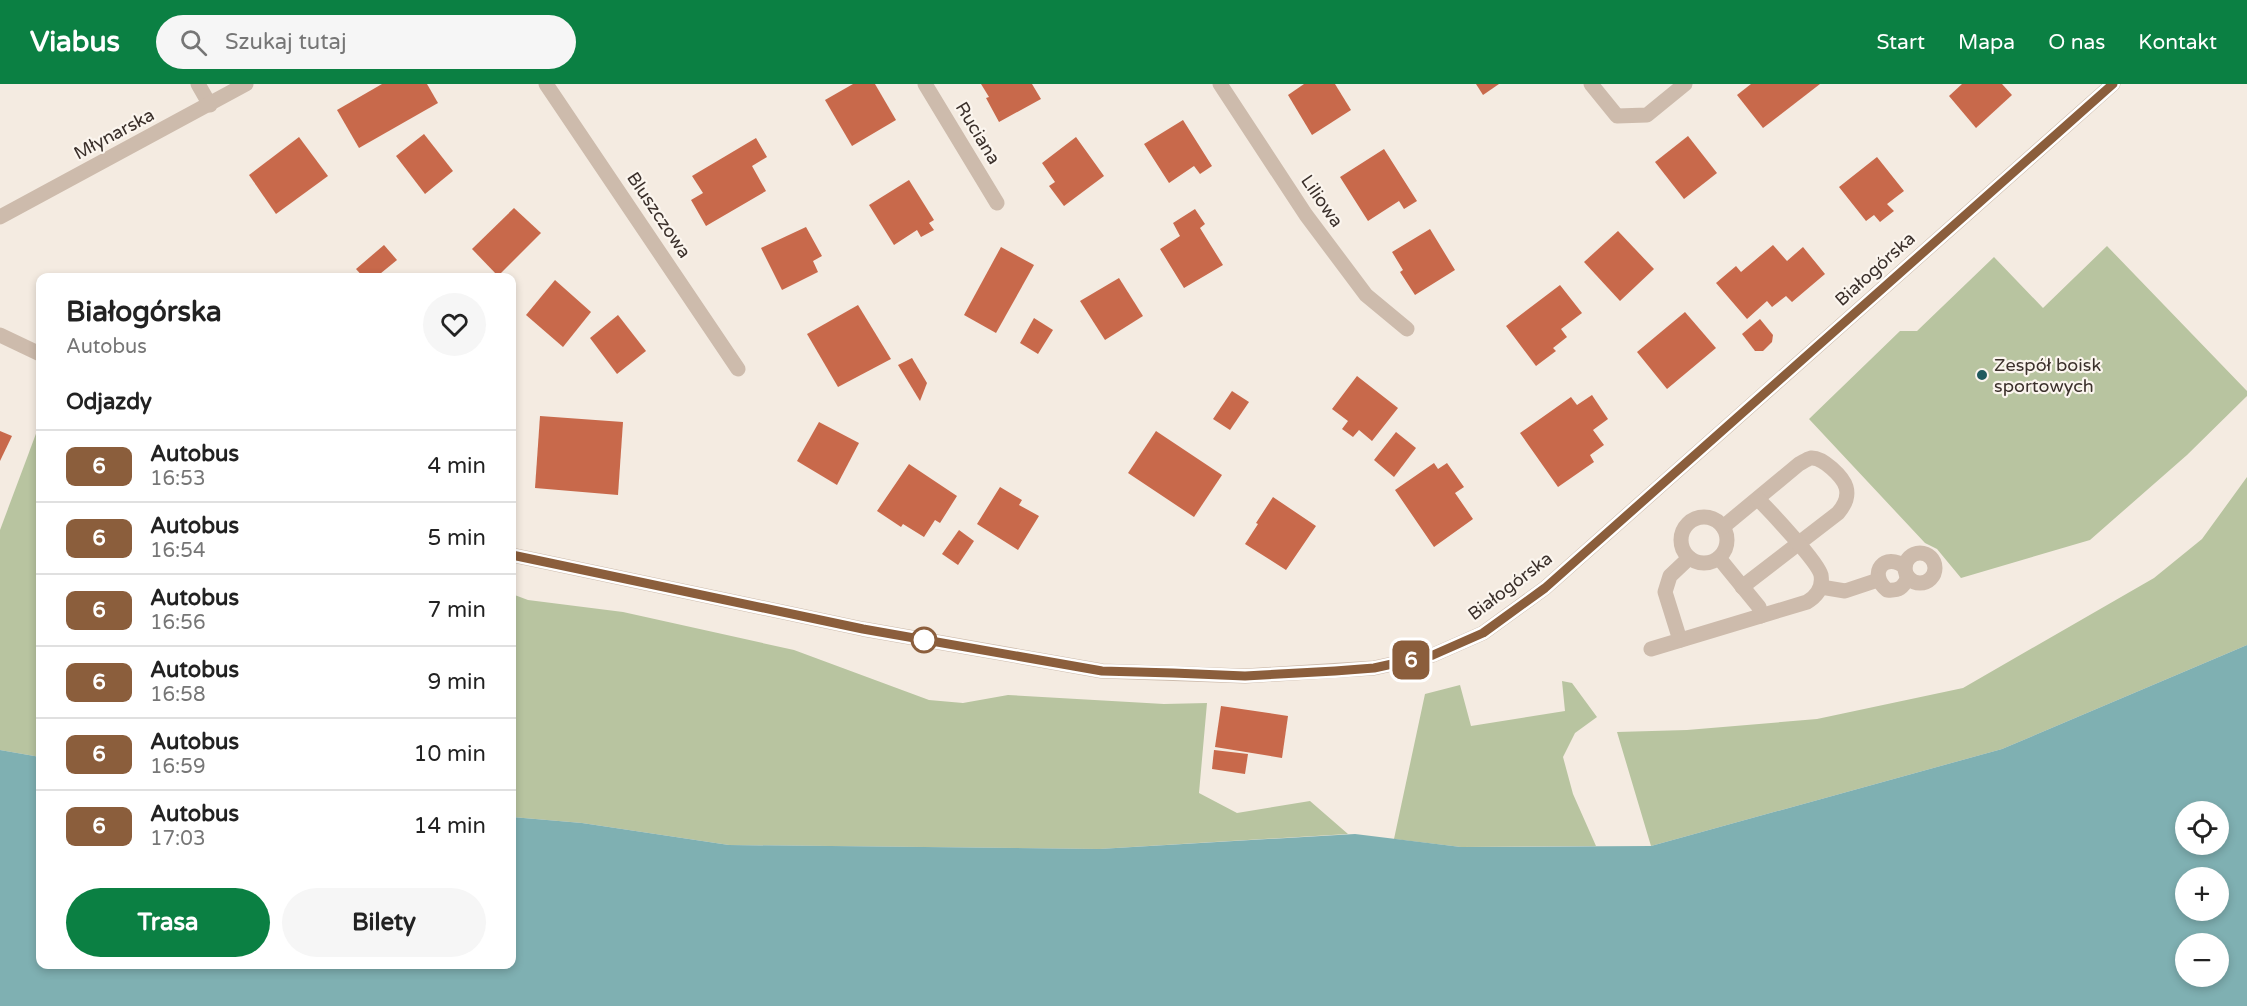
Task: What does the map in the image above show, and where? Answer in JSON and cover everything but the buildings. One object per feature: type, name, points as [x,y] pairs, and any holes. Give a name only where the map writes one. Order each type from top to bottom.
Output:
[{"type":"street","points":[[198,84],[210,105]]},
{"type":"street","name":"Młynarska","points":[[0,218],[246,84]]},
{"type":"street","name":"Bluszczowa","points":[[546,84],[738,369]]},
{"type":"street","name":"Ruciana","points":[[925,84],[997,203]]},
{"type":"street","name":"Liliowa","points":[[1220,84],[1306,215],[1366,295],[1407,329]]},
{"type":"street","points":[[1591,84],[1617,116],[1647,115],[1684,84]]},
{"type":"street","name":"Białogórska","points":[[516,556],[863,629],[1102,671],[1245,676],[1374,668],[1433,655],[1483,633],[1545,588],[2108,86]]},
{"type":"street","points":[[0,335],[36,352]]},
{"type":"street","points":[[1723,527],[1799,464],[1811,458],[1817,458],[1828,464],[1843,481],[1846,489],[1842,508],[1742,587]]},
{"type":"street","points":[[1652,649],[1814,598],[1821,587],[1821,575],[1818,568],[1758,499]]},
{"type":"street","points":[[1704,516],[1719,522],[1723,527],[1728,540],[1719,558],[1704,564],[1689,558],[1682,550],[1683,530],[1690,522],[1704,516]]},
{"type":"street","points":[[1680,640],[1665,592],[1670,576],[1689,558]]},
{"type":"street","points":[[1719,558],[1759,607],[1761,616]]},
{"type":"street","points":[[1888,561],[1898,562],[1906,572],[1904,585],[1896,590],[1887,590],[1878,580],[1877,575],[1881,566],[1888,561]]},
{"type":"street","points":[[1821,587],[1845,591],[1878,580]]},
{"type":"green space","name":"Zespół boisk sportowych","points":[[2107,246],[2247,391],[2247,396],[2187,455],[2090,540],[1961,578],[1937,549],[1925,543],[1809,419],[1900,331],[1917,331],[1994,257],[2043,308]]},
{"type":"green space","points":[[36,434],[36,756],[0,750],[0,530]]},
{"type":"green space","points":[[2247,477],[2247,645],[2002,749],[1651,846],[1617,732],[1687,730],[1817,719],[1963,688],[2154,578],[2202,539]]},
{"type":"green space","points":[[516,596],[528,600],[623,612],[794,650],[929,700],[963,703],[1008,695],[1164,704],[1207,703],[1199,793],[1237,813],[1310,801],[1348,834],[1099,849],[729,845],[582,823],[516,817]]},
{"type":"green space","points":[[1562,681],[1572,683],[1597,717],[1575,733],[1563,757],[1573,794],[1596,846],[1461,847],[1394,839],[1425,694],[1460,685],[1471,726],[1565,711]]},
{"type":"water","points":[[2247,645],[2247,1006],[0,1006],[0,750],[36,756],[36,969],[516,969],[516,817],[582,823],[729,845],[1099,849],[1355,834],[1461,847],[1651,846],[2002,749]]},
{"type":"bus line","name":"6","points":[[516,556],[863,629],[1102,671],[1245,676],[1374,668],[1433,655],[1483,633],[1545,588],[2113,84]]},
{"type":"place","name":"Zespół boisk sportowych","points":[[1982,375]]}]
